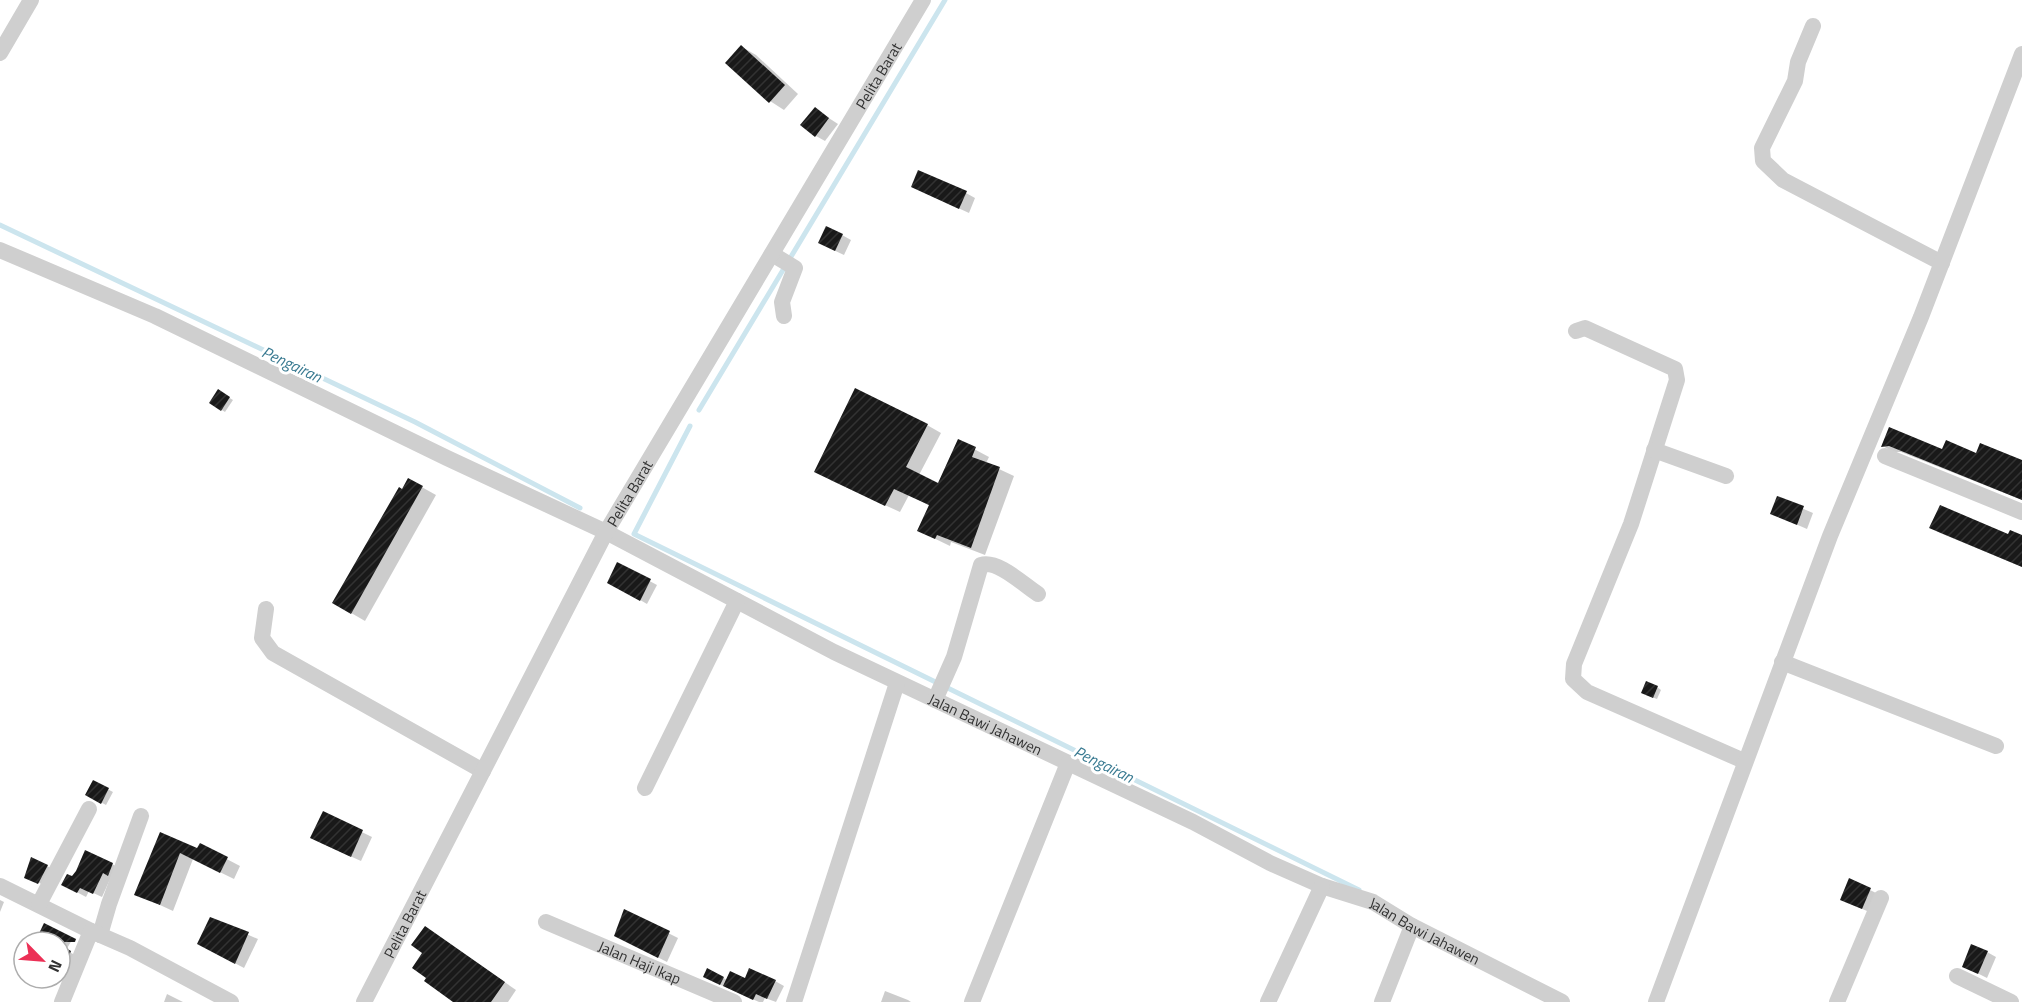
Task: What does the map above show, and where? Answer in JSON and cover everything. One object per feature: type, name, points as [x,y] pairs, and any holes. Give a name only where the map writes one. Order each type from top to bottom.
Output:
[{"type":"street","points":[[0,53],[32,0]]},
{"type":"street","name":"Pelita Barat","points":[[364,1002],[606,532],[923,0]]},
{"type":"street","points":[[1813,26],[1798,63],[1795,81],[1762,148],[1763,161],[1783,180],[1942,263]]},
{"type":"street","points":[[1656,1002],[1782,662],[1942,263],[2022,54]]},
{"type":"street","name":"Jalan Bawi Jahawen","points":[[0,250],[155,316],[447,458],[606,532],[897,683],[1322,886],[1373,902],[1412,926],[1562,1002]]},
{"type":"street","points":[[772,254],[795,268],[782,302],[784,316]]},
{"type":"street","points":[[1576,331],[1585,328],[1675,369],[1677,380],[1631,524],[1574,664],[1573,679],[1587,692],[1744,761]]},
{"type":"street","points":[[1654,450],[1726,476]]},
{"type":"street","points":[[1885,456],[2022,512]]},
{"type":"street","points":[[934,700],[954,657],[981,565],[987,563],[996,566],[1038,594]]},
{"type":"street","points":[[645,788],[737,602]]},
{"type":"street","points":[[266,609],[262,638],[273,653],[483,771]]},
{"type":"street","points":[[1782,662],[1996,746]]},
{"type":"street","points":[[794,1002],[897,683]]},
{"type":"street","points":[[972,1002],[1068,763]]},
{"type":"street","points":[[39,904],[89,809]]},
{"type":"street","points":[[62,1002],[109,904],[141,816]]},
{"type":"street","points":[[0,886],[130,948],[231,1002]]},
{"type":"street","points":[[1268,1002],[1322,886]]},
{"type":"street","points":[[1837,1002],[1881,898]]},
{"type":"street","name":"Jalan Haji Ikap","points":[[546,922],[734,1002]]},
{"type":"street","points":[[1382,1002],[1412,926]]},
{"type":"street","points":[[1957,976],[2011,1002]]},
{"type":"building","points":[[741,45],[785,85],[769,103],[725,63]]},
{"type":"building","points":[[815,107],[829,118],[815,137],[800,125]]},
{"type":"building","points":[[918,170],[967,191],[959,209],[911,187]]},
{"type":"building","points":[[826,226],[843,234],[835,251],[818,243]]},
{"type":"building","points":[[855,388],[928,424],[906,467],[938,483],[958,439],[976,447],[972,457],[1000,467],[971,548],[937,535],[935,539],[917,531],[929,505],[894,489],[885,506],[814,472]]},
{"type":"building","points":[[218,389],[230,397],[221,411],[209,403]]},
{"type":"building","points":[[1889,427],[1942,449],[1946,440],[1976,453],[1980,443],[2022,460],[2022,500],[1889,446],[1881,447]]},
{"type":"building","points":[[408,478],[423,486],[351,614],[332,603],[399,487],[402,489]]},
{"type":"building","points":[[1777,496],[1804,506],[1797,525],[1770,514]]},
{"type":"building","points":[[1940,505],[2008,534],[2010,530],[2022,535],[2022,567],[1929,528]]},
{"type":"building","points":[[617,562],[651,579],[640,601],[607,583]]},
{"type":"building","points":[[1646,681],[1658,686],[1653,698],[1641,693]]},
{"type":"building","points":[[93,780],[109,788],[101,804],[85,795]]},
{"type":"building","points":[[323,811],[363,830],[351,857],[310,838]]},
{"type":"building","points":[[160,832],[197,848],[200,843],[228,857],[220,873],[180,853],[160,905],[134,895]]},
{"type":"building","points":[[85,850],[113,863],[108,876],[103,873],[93,894],[80,888],[77,893],[61,885],[67,874],[72,876],[76,871]]},
{"type":"building","points":[[31,857],[48,865],[38,884],[24,878]]},
{"type":"building","points":[[1849,878],[1871,888],[1862,909],[1840,900]]},
{"type":"building","points":[[624,909],[670,931],[658,958],[614,936]]},
{"type":"building","points":[[210,917],[249,932],[235,964],[197,944]]},
{"type":"building","points":[[44,923],[58,930],[41,930]]},
{"type":"building","points":[[425,926],[505,982],[491,1002],[453,1002],[424,981],[426,978],[412,968],[422,953],[411,945]]},
{"type":"building","points":[[1971,944],[1988,951],[1978,974],[1962,967]]},
{"type":"building","points":[[707,968],[724,977],[720,985],[703,977]]},
{"type":"building","points":[[749,968],[776,980],[767,999],[756,994],[753,1000],[723,986],[730,971],[745,978]]},
{"type":"waterway","points":[[699,410],[945,0]]},
{"type":"waterway","name":"Pengairan","points":[[0,225],[415,422],[580,508]]},
{"type":"waterway","name":"Pengairan","points":[[690,426],[634,534],[1359,890]]}]
